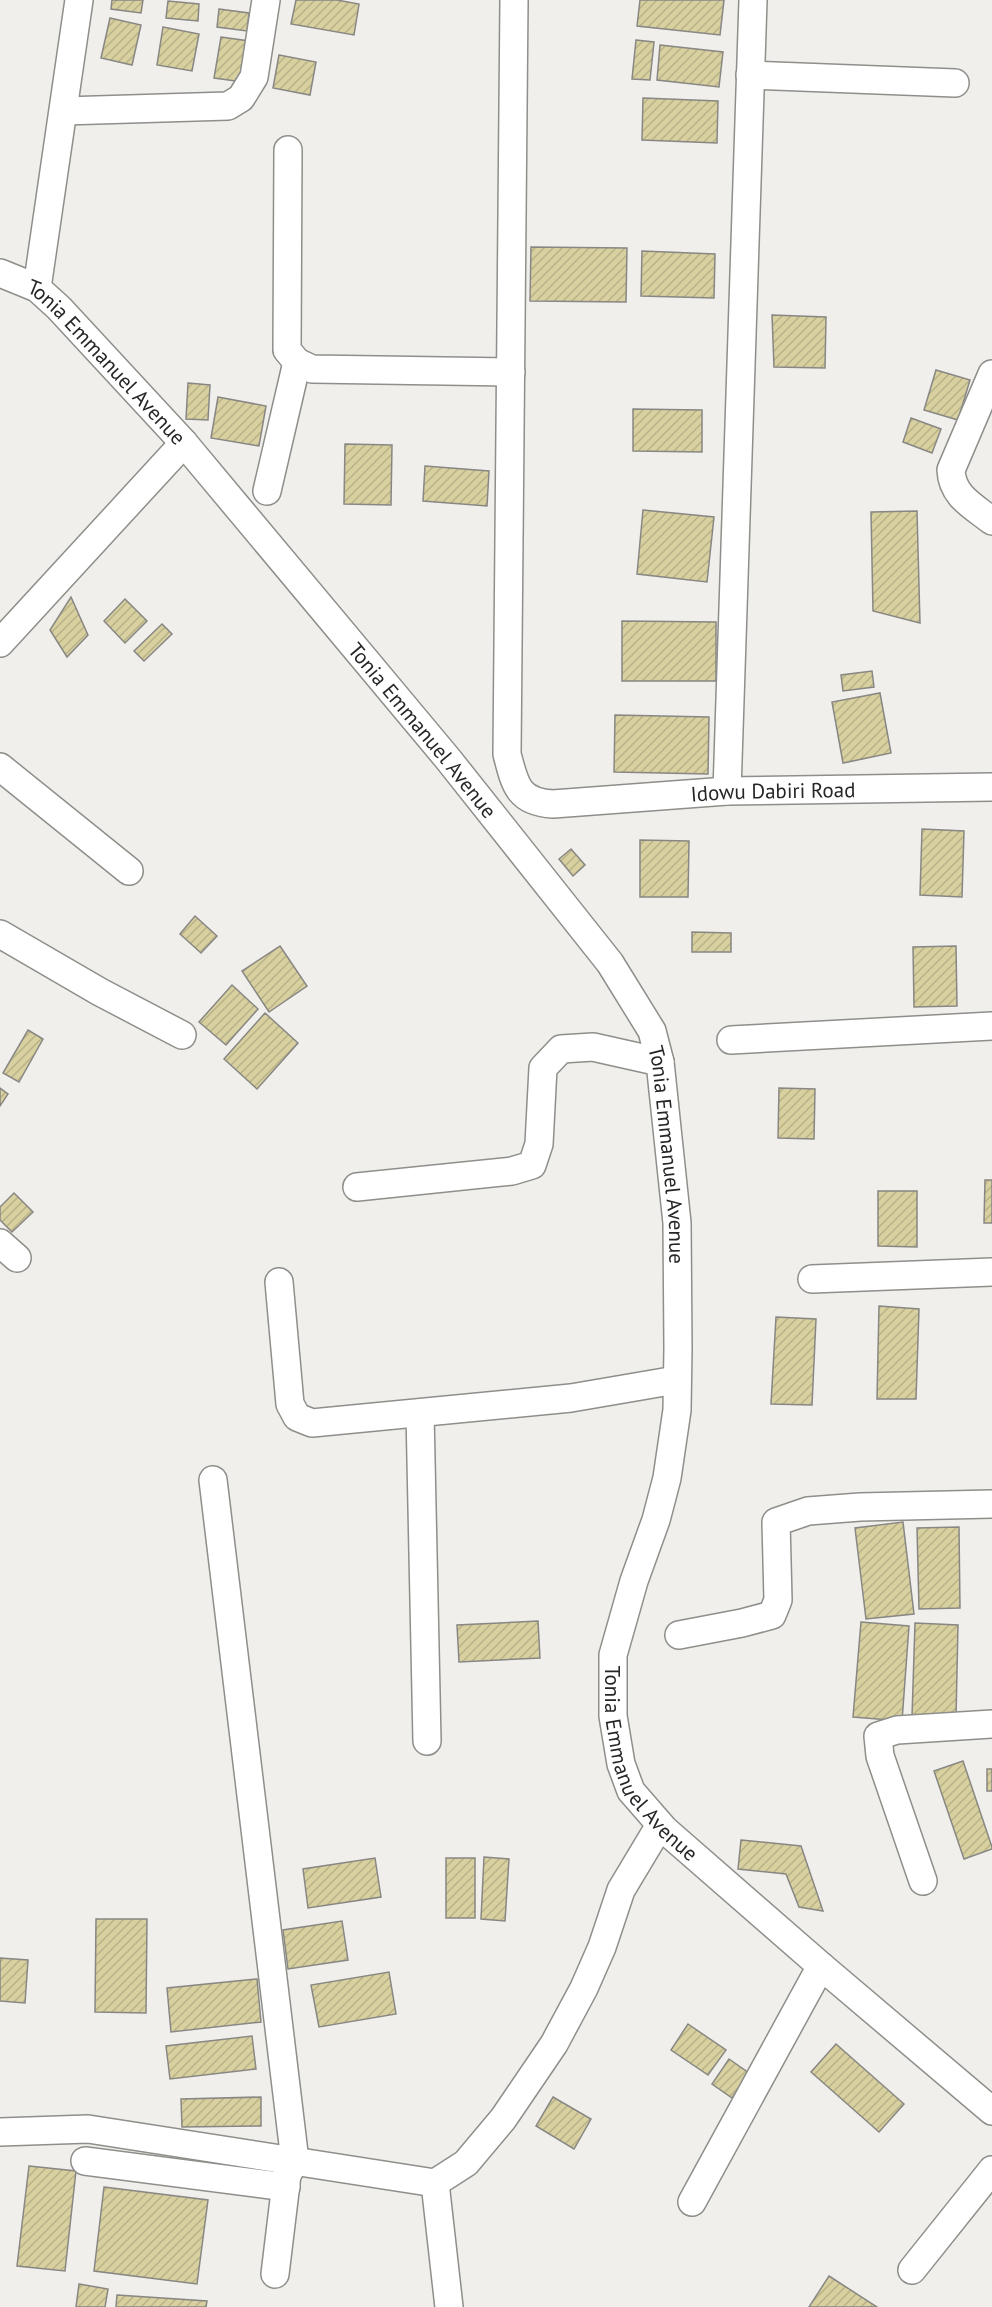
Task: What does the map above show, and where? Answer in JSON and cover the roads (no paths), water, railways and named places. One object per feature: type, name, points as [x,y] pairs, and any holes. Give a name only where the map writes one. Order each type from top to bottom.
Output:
[{"type":"street","points":[[37,288],[79,0]]},
{"type":"street","points":[[64,111],[228,106],[241,98],[254,77],[266,0]]},
{"type":"street","points":[[288,150],[287,350],[297,363],[312,369],[511,372],[514,0]]},
{"type":"street","points":[[727,790],[753,0]]},
{"type":"street","points":[[750,75],[955,83]]},
{"type":"street","name":"Tonia Emmanuel Avenue","points":[[0,273],[37,288],[76,324],[184,442],[448,759],[610,963],[652,1031],[660,1062],[677,1223],[677,1410],[667,1478],[656,1521],[634,1581],[613,1655],[613,1716],[621,1764],[632,1791],[660,1825],[821,1966],[992,2110]]},
{"type":"street","points":[[267,491],[297,363]]},
{"type":"street","name":"Idowu Dabiri Road","points":[[511,372],[507,754],[513,777],[521,793],[536,803],[553,804],[727,790],[992,787]]},
{"type":"street","points":[[992,374],[951,470],[952,482],[958,495],[992,521]]},
{"type":"street","points":[[0,643],[184,442]]},
{"type":"street","points":[[0,768],[129,871]]},
{"type":"street","points":[[0,934],[100,992],[182,1035]]},
{"type":"street","points":[[731,1040],[992,1026]]},
{"type":"street","points":[[357,1187],[512,1171],[532,1165],[539,1144],[543,1068],[561,1049],[592,1047],[660,1062]]},
{"type":"street","points":[[812,1279],[992,1272]]},
{"type":"street","points":[[279,1282],[290,1404],[297,1417],[312,1423],[571,1398],[676,1380]]},
{"type":"street","points":[[420,1413],[428,1741]]},
{"type":"street","points":[[213,1480],[295,2161],[287,2175],[275,2274]]},
{"type":"street","points":[[679,1635],[772,1615],[778,1600],[776,1522],[808,1511],[860,1507],[992,1504]]},
{"type":"street","points":[[923,1881],[880,1756],[878,1736],[897,1730],[992,1724]]},
{"type":"street","points":[[0,2132],[88,2129],[435,2183],[466,2163],[503,2119],[555,2044],[602,1947],[621,1890],[660,1825]]},
{"type":"street","points":[[692,2202],[821,1966]]},
{"type":"street","points":[[85,2161],[286,2187]]},
{"type":"street","points":[[912,2270],[992,2170]]},
{"type":"street","points":[[435,2183],[449,2307]]}]
